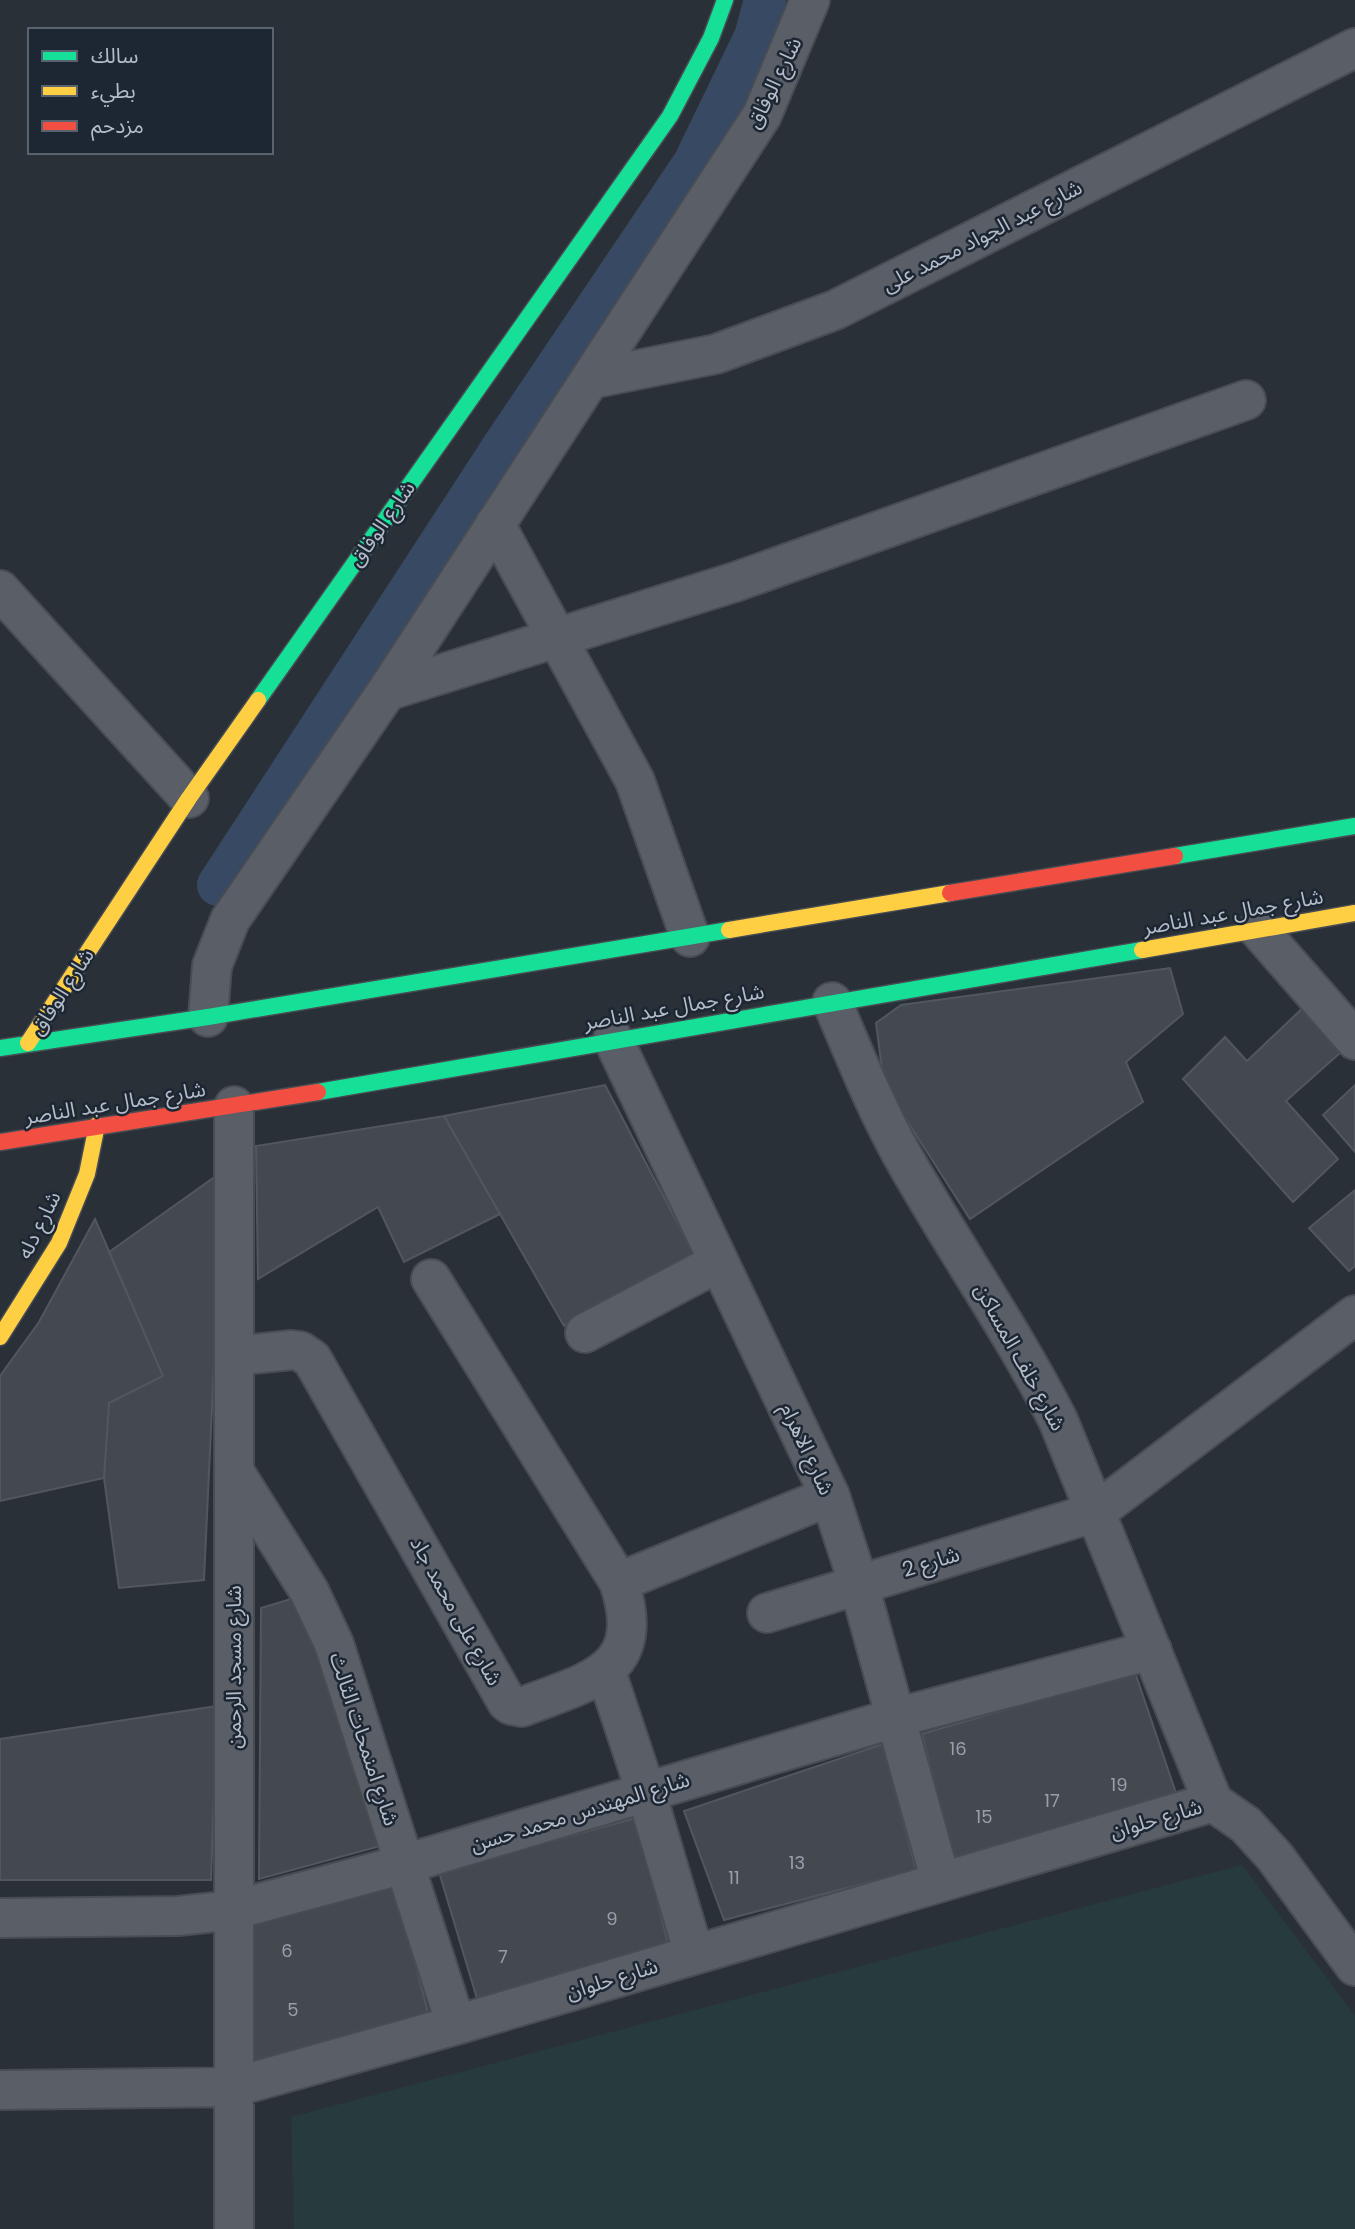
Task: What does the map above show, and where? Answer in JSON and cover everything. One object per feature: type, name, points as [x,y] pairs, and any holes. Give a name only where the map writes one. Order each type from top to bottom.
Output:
[{"type":"main road","name":"شارع الوفاق","points":[[28,1043],[189,798],[670,116],[711,38],[725,0]]},
{"type":"main road","points":[[0,1048],[208,1017],[1355,826]]},
{"type":"main road","name":"شارع جمال عبد الناصر","points":[[0,1142],[234,1106],[1355,913]]},
{"type":"main road","name":"شارع دله","points":[[0,1337],[59,1243],[87,1174],[97,1125]]},
{"type":"street","name":"شارع الوفاق","points":[[208,1017],[212,966],[230,920],[387,691],[762,115],[810,0]]},
{"type":"street","name":"شارع عبد الجواد محمد على","points":[[591,379],[716,354],[835,310],[1355,48]]},
{"type":"street","points":[[387,691],[734,582],[1246,400]]},
{"type":"street","points":[[495,524],[635,781],[690,937]]},
{"type":"street","points":[[0,590],[189,798]]},
{"type":"street","points":[[1258,929],[1355,1040]]},
{"type":"street","name":"شارع خلف المساكن","points":[[832,1002],[873,1100],[901,1153],[1027,1361],[1058,1420],[1213,1802]]},
{"type":"street","name":"شارع الاهرام","points":[[613,1039],[830,1496],[859,1585],[941,1882]]},
{"type":"street","name":"شارع مسجد الرحمن","points":[[234,1106],[234,2229]]},
{"type":"street","points":[[585,1333],[719,1262]]},
{"type":"street","points":[[431,1279],[619,1582],[628,1614],[627,1630],[616,1660],[606,1672],[646,1792],[694,1954]]},
{"type":"street","points":[[1096,1512],[1352,1322]]},
{"type":"street","name":"شارع على محمد جاد","points":[[234,1356],[292,1350],[300,1351],[312,1359],[511,1705],[522,1707],[593,1680],[606,1672]]},
{"type":"street","name":"شارع امنمحات الثالث","points":[[234,1471],[322,1615],[334,1644],[456,2025]]},
{"type":"street","points":[[619,1582],[830,1496]]},
{"type":"street","name":"شارع 2","points":[[767,1613],[1096,1512]]},
{"type":"street","name":"شارع المهندس محمد حسن","points":[[0,1918],[177,1916],[234,1910],[405,1864],[895,1717],[1152,1650]]},
{"type":"street","points":[[1213,1802],[1246,1825],[1275,1857],[1355,1966]]},
{"type":"street","name":"شارع حلوان","points":[[0,2090],[234,2087],[456,2025],[1213,1802]]},
{"type":"green space","points":[[1242,1865],[1355,2016],[1355,2229],[294,2229],[291,2117]]},
{"type":"building","points":[[1170,968],[1183,1014],[1126,1062],[1143,1102],[970,1219],[884,1085],[876,1023],[901,1005]]},
{"type":"building","points":[[1308,1003],[1349,1045],[1286,1101],[1338,1159],[1293,1202],[1183,1079],[1225,1037],[1247,1061]]},
{"type":"building","points":[[605,1085],[697,1260],[564,1326],[444,1116]]},
{"type":"building","points":[[1355,1085],[1355,1152],[1323,1115]]},
{"type":"building","points":[[444,1116],[500,1214],[404,1262],[378,1207],[258,1279],[256,1146]]},
{"type":"building","points":[[223,1171],[204,1580],[119,1588],[104,1478],[109,1403],[163,1376],[109,1252]]},
{"type":"building","points":[[1355,1190],[1355,1266],[1349,1271],[1309,1228]]},
{"type":"building","points":[[95,1219],[163,1376],[109,1403],[104,1478],[0,1501],[0,1376],[39,1322]]},
{"type":"building","points":[[301,1596],[380,1846],[259,1879],[261,1608]]},
{"type":"building","points":[[1135,1672],[1178,1799],[954,1863],[922,1734]]},
{"type":"building","points":[[217,1706],[211,1880],[0,1880],[0,1739]]},
{"type":"building","points":[[883,1744],[916,1870],[724,1920],[684,1811]]},
{"type":"building","points":[[636,1818],[670,1951],[478,2002],[439,1872]]},
{"type":"building","points":[[393,1879],[429,2016],[247,2068],[245,1919]]},
{"type":"waterway","points":[[218,885],[504,445],[694,163],[755,37],[765,0]]},
{"type":"traffic: fast","points":[[258,700],[670,116],[711,38],[725,0]]},
{"type":"traffic: fast","points":[[1175,856],[1355,826]]},
{"type":"traffic: fast","points":[[0,1048],[208,1017],[729,930]]},
{"type":"traffic: fast","points":[[318,1092],[1142,950]]},
{"type":"traffic: slow","points":[[28,1043],[189,798],[258,700]]},
{"type":"traffic: slow","points":[[729,930],[950,893]]},
{"type":"traffic: slow","points":[[1142,950],[1355,913]]},
{"type":"traffic: slow","points":[[0,1337],[59,1243],[87,1174],[97,1125]]},
{"type":"traffic: jam","points":[[950,893],[1175,856]]},
{"type":"traffic: jam","points":[[0,1142],[318,1092]]}]
